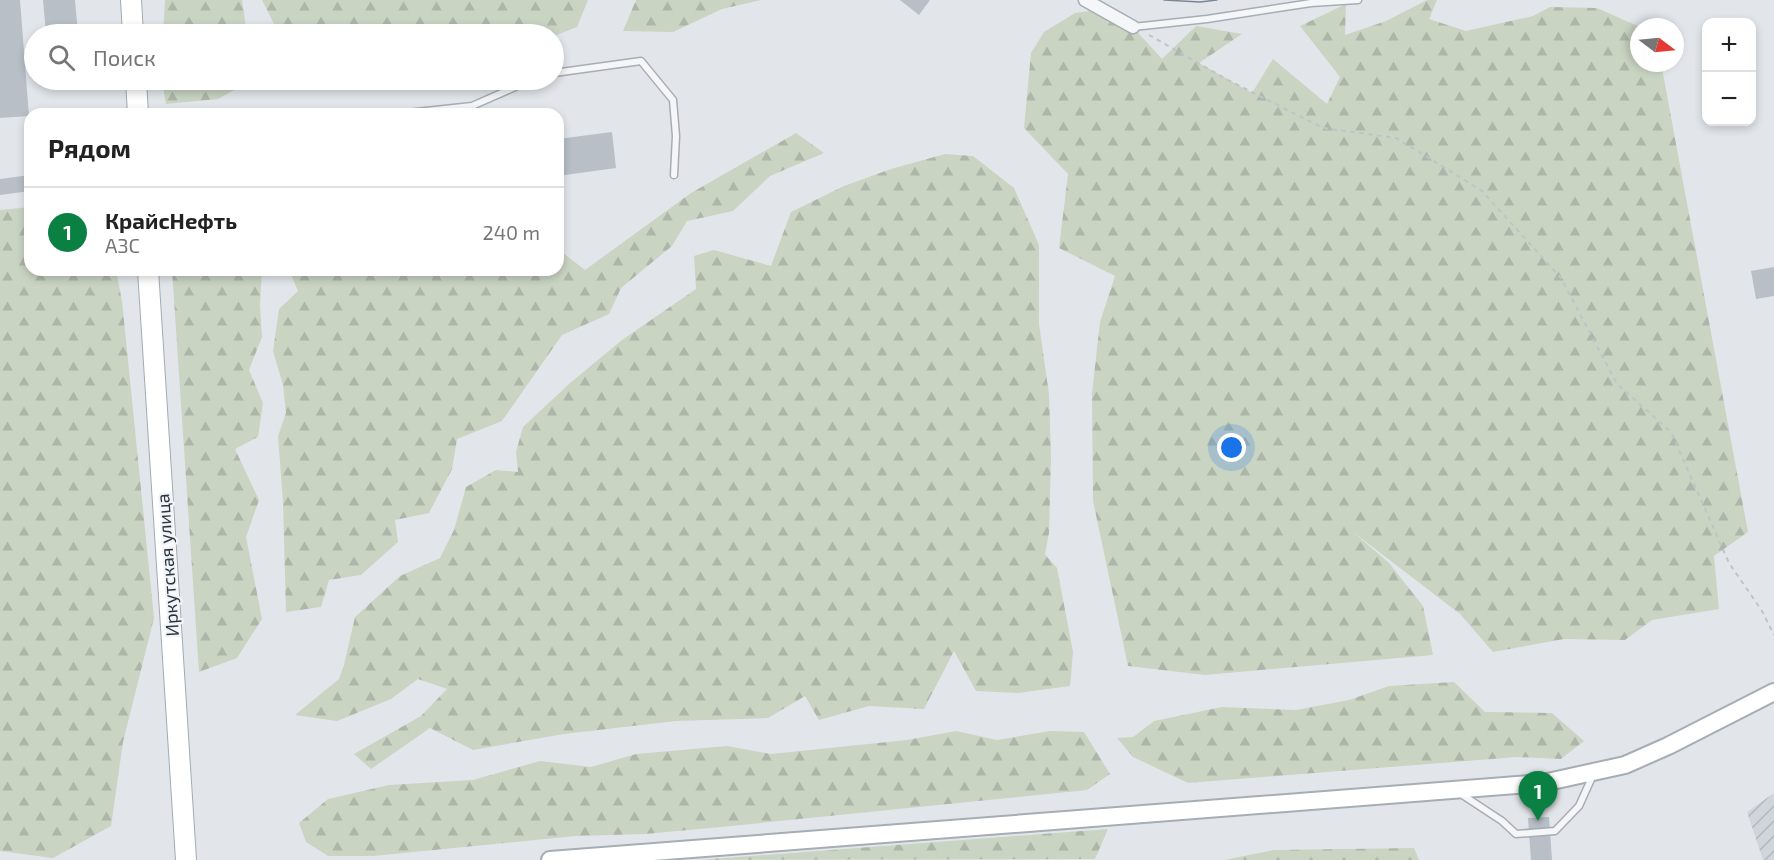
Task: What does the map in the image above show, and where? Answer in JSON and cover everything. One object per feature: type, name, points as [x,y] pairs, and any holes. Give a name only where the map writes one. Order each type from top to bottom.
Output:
[{"type":"main road","points":[[131,0],[132,24]]},
{"type":"main road","points":[[137,90],[138,108]]},
{"type":"main road","name":"Иркутская улица","points":[[148,276],[186,860]]},
{"type":"street","points":[[1085,0],[1133,27]]},
{"type":"street","points":[[550,860],[1543,783],[1625,765],[1668,746],[1774,692]]},
{"type":"lane","points":[[1133,27],[1311,3],[1358,0]]},
{"type":"lane","points":[[564,72],[641,61],[672,100],[676,136],[674,175]]},
{"type":"lane","points":[[454,108],[472,106],[508,90]]},
{"type":"lane","points":[[1456,790],[1502,821],[1516,834],[1555,831],[1579,806],[1595,771]]},
{"type":"path","points":[[1133,27],[1226,79],[1323,128],[1396,138],[1481,190],[1561,278],[1617,384],[1671,432],[1729,563],[1774,635]]},
{"type":"shaded area","points":[[1774,793],[1774,860],[1763,860],[1747,812]]},
{"type":"green space","points":[[165,0],[242,0],[246,24],[164,24]]},
{"type":"green space","points":[[262,0],[588,0],[577,27],[564,32],[564,24],[274,24]]},
{"type":"green space","points":[[636,0],[761,0],[722,9],[673,32],[623,31]]},
{"type":"green space","points":[[1427,0],[1437,0],[1429,19],[1466,31],[1533,16],[1550,7],[1597,8],[1630,23],[1630,72],[1663,72],[1748,532],[1714,556],[1719,609],[1652,620],[1625,640],[1564,639],[1493,652],[1460,614],[1353,532],[1389,563],[1423,606],[1433,655],[1205,675],[1128,666],[1093,501],[1092,393],[1100,322],[1115,276],[1059,248],[1068,174],[1024,128],[1031,53],[1044,32],[1075,13],[1110,8],[1133,27],[1162,59],[1196,26],[1242,34],[1199,63],[1252,93],[1273,59],[1327,104],[1340,77],[1300,26],[1346,4],[1345,35],[1386,21]]},
{"type":"green space","points":[[164,90],[234,90],[218,99],[166,104]]},
{"type":"green space","points":[[796,133],[824,153],[770,176],[733,211],[687,221],[672,246],[621,288],[609,314],[562,335],[502,421],[457,439],[452,469],[429,513],[395,520],[398,542],[361,575],[329,580],[321,607],[286,612],[283,502],[278,436],[286,413],[283,385],[273,351],[279,309],[298,291],[292,276],[564,276],[564,254],[585,270],[691,193]]},
{"type":"green space","points":[[945,154],[973,156],[1014,188],[1039,245],[1039,324],[1049,394],[1051,457],[1049,533],[1045,554],[1057,568],[1073,652],[1070,686],[1018,693],[976,691],[954,651],[924,709],[869,706],[819,720],[805,696],[768,718],[676,721],[564,734],[473,750],[430,728],[371,769],[354,754],[421,716],[447,689],[418,679],[391,699],[337,721],[295,715],[339,679],[355,617],[400,576],[440,558],[454,530],[466,487],[496,470],[518,472],[516,452],[523,427],[569,384],[622,340],[696,289],[694,256],[714,250],[771,266],[791,212],[844,186],[891,169]]},
{"type":"green space","points":[[24,208],[24,276],[117,276],[122,301],[154,618],[123,742],[111,826],[53,858],[0,851],[0,210]]},
{"type":"green space","points":[[172,276],[262,276],[260,305],[262,337],[249,370],[263,403],[258,437],[235,449],[259,500],[246,537],[262,619],[237,658],[199,672]]},
{"type":"green space","points":[[1454,682],[1485,712],[1552,713],[1584,741],[1561,759],[1517,757],[1188,783],[1133,757],[1117,738],[1133,737],[1154,721],[1222,707],[1296,710],[1349,700],[1389,686]]},
{"type":"green space","points":[[956,731],[997,740],[1050,731],[1084,732],[1110,774],[1087,790],[721,827],[645,834],[575,836],[373,856],[328,856],[306,842],[299,823],[328,799],[389,785],[473,780],[540,761],[591,767],[636,754],[727,746],[771,754],[907,740]]},
{"type":"green space","points":[[1108,829],[1095,859],[698,860]]},
{"type":"green space","points":[[1414,848],[1419,860],[1224,860],[1274,850]]},
{"type":"building","points":[[0,0],[20,0],[24,90],[27,90],[28,108],[24,108],[24,116],[0,118]]},
{"type":"building","points":[[43,0],[75,0],[77,24],[45,24]]},
{"type":"building","points":[[900,0],[930,0],[919,15]]},
{"type":"building","points":[[612,132],[616,168],[564,175],[564,138]]},
{"type":"building","points":[[24,176],[24,192],[0,195],[0,179]]},
{"type":"building","points":[[1774,267],[1774,296],[1756,299],[1751,271]]},
{"type":"building","points":[[1549,817],[1552,860],[1531,860],[1528,818]]},
{"type":"tram line","points":[[1164,0],[1200,2],[1217,0]]},
{"type":"place","name":"КрайсНефть","points":[[1538,821]]}]
